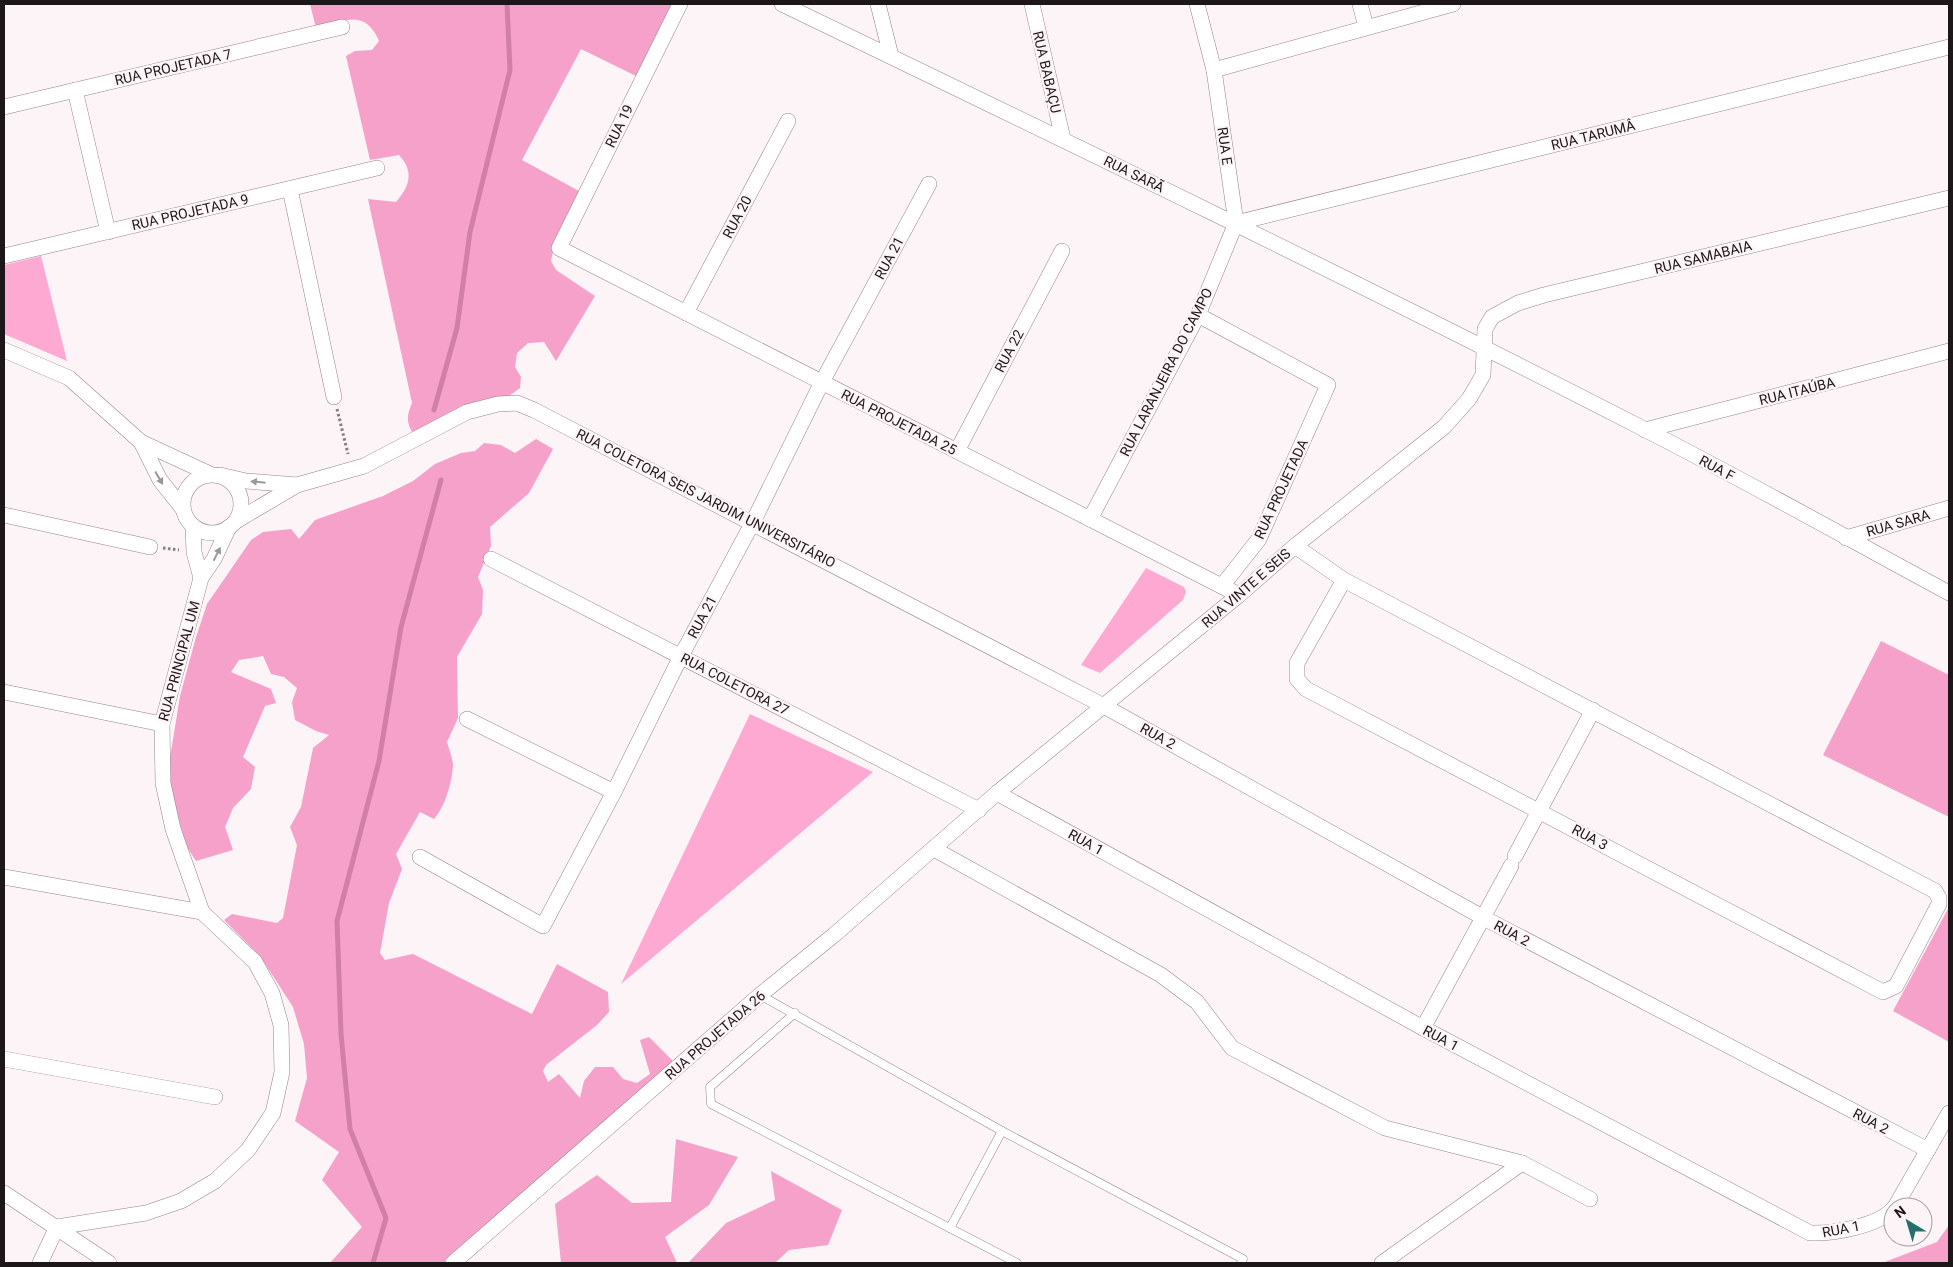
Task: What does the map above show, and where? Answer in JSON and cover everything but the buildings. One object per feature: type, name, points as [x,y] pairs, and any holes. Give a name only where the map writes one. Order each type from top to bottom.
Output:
[{"type":"street","name":"RUA 19","points":[[559,248],[680,4]]},
{"type":"street","name":"RUA SARÃ","points":[[782,4],[1236,223],[1483,348]]},
{"type":"street","points":[[878,4],[890,56]]},
{"type":"street","name":"RUA BABAÇU","points":[[1032,4],[1062,139]]},
{"type":"street","name":"RUA E","points":[[1197,4],[1214,70],[1236,223]]},
{"type":"street","points":[[1360,4],[1366,27]]},
{"type":"street","points":[[1214,70],[1453,4]]},
{"type":"street","name":"RUA PROJETADA 7","points":[[4,107],[342,27]]},
{"type":"street","name":"RUA TARUMÂ","points":[[1236,223],[1949,47]]},
{"type":"street","points":[[75,90],[108,232]]},
{"type":"street","name":"RUA 20","points":[[686,313],[788,121]]},
{"type":"street","name":"RUA PROJETADA 9","points":[[4,256],[377,168]]},
{"type":"street","name":"RUA 21","points":[[420,857],[543,926],[614,792],[680,656],[753,522],[822,382],[929,184]]},
{"type":"street","points":[[290,189],[334,397]]},
{"type":"street","name":"RUA SAMABAIA","points":[[1483,348],[1486,329],[1492,317],[1518,303],[1949,198]]},
{"type":"street","name":"RUA LARANJEIRA DO CAMPO","points":[[1090,519],[1198,315],[1236,223]]},
{"type":"street","name":"RUA PROJETADA 25","points":[[559,248],[1240,595]]},
{"type":"street","name":"RUA 22","points":[[957,451],[1062,252]]},
{"type":"street","name":"RUA PROJETADA","points":[[1198,315],[1328,385],[1259,539],[1222,586]]},
{"type":"street","name":"RUA F","points":[[1483,348],[1645,430],[1949,593]]},
{"type":"street","name":"RUA VINTE E SEIS","points":[[979,810],[1102,705],[1118,696],[1240,595],[1295,546],[1444,427],[1459,412],[1483,375],[1483,348]]},
{"type":"street","points":[[4,350],[68,378],[141,442],[228,479],[240,494],[241,503],[232,524]]},
{"type":"street","name":"RUA ITAÚBA","points":[[1645,430],[1949,352]]},
{"type":"street","name":"RUA COLETORA SEIS JARDIM UNIVERSITÁRIO","points":[[297,485],[352,470],[467,412],[498,404],[517,403],[753,522],[1102,705]]},
{"type":"street","points":[[141,442],[160,480],[183,509],[186,519],[201,531],[211,533],[232,524],[297,485]]},
{"type":"street","points":[[183,509],[186,490],[201,476],[215,475],[246,481],[297,485]]},
{"type":"street","name":"RUA SARA","points":[[1846,538],[1949,508]]},
{"type":"street","points":[[4,515],[150,546]]},
{"type":"street","name":"RUA PRINCIPAL UM","points":[[57,1227],[146,1214],[181,1201],[215,1181],[248,1150],[273,1113],[282,1072],[281,1025],[272,993],[256,962],[202,912],[173,829],[163,783],[162,724],[201,578],[214,559],[232,524]]},
{"type":"street","points":[[193,526],[194,552],[201,578]]},
{"type":"street","points":[[1295,546],[1344,580],[1593,710],[1484,918],[1423,1028]]},
{"type":"street","name":"RUA COLETORA 27","points":[[491,559],[979,810]]},
{"type":"street","name":"RUA 3","points":[[1344,580],[1297,663],[1296,671],[1301,685],[1883,992],[1896,986],[1939,904],[1936,891],[1593,710]]},
{"type":"street","points":[[4,692],[162,724]]},
{"type":"street","name":"RUA 2","points":[[1102,705],[1484,918],[1928,1150]]},
{"type":"street","points":[[467,719],[614,792]]},
{"type":"street","name":"RUA 1","points":[[997,793],[1423,1028],[1810,1233],[1833,1231],[1883,1218]]},
{"type":"street","name":"RUA PROJETADA 26","points":[[453,1263],[760,995],[834,935],[979,810]]},
{"type":"street","points":[[934,850],[1161,975],[1197,1002],[1232,1048],[1384,1128],[1522,1163],[1590,1199]]},
{"type":"street","points":[[4,877],[202,912]]},
{"type":"street","points":[[4,1059],[215,1097]]},
{"type":"street","name":"RUA 1","points":[[1900,1197],[1949,1113]]},
{"type":"street","points":[[1382,1263],[1522,1163]]},
{"type":"street","points":[[4,1193],[109,1263]]},
{"type":"street","points":[[40,1263],[57,1227]]},
{"type":"lane","points":[[760,995],[796,1013],[1002,1131],[1243,1259],[1241,1263]]},
{"type":"lane","points":[[796,1013],[710,1087],[711,1104],[1017,1263]]},
{"type":"lane","points":[[950,1228],[1002,1131]]},
{"type":"path","points":[[334,397],[352,470]]},
{"type":"path","points":[[150,546],[194,552]]},
{"type":"shaded area","points":[[310,4],[674,4],[636,76],[581,49],[522,160],[579,191],[553,251],[551,261],[556,270],[595,296],[556,361],[544,342],[528,343],[517,353],[515,367],[521,377],[520,388],[509,396],[412,432],[408,418],[412,403],[368,199],[396,202],[407,185],[409,173],[399,155],[370,160],[346,56],[355,51],[372,50],[379,41],[367,24],[360,21],[345,20],[316,28]]},
{"type":"shaded area","points":[[41,256],[67,361],[4,334],[4,265]]},
{"type":"shaded area","points":[[536,439],[553,449],[529,493],[490,527],[491,546],[478,577],[483,590],[482,614],[457,657],[458,718],[447,742],[453,766],[449,787],[445,801],[438,814],[434,819],[420,812],[396,854],[402,869],[389,903],[380,953],[385,960],[413,954],[532,1014],[557,964],[608,992],[609,1012],[597,1025],[546,1065],[543,1071],[548,1082],[559,1074],[580,1098],[584,1081],[595,1067],[613,1067],[623,1079],[637,1083],[650,1074],[640,1040],[649,1037],[672,1060],[673,1069],[448,1263],[330,1263],[362,1227],[322,1180],[339,1152],[295,1121],[307,1078],[304,1044],[293,1007],[260,956],[224,920],[232,914],[277,923],[283,918],[297,845],[290,827],[301,807],[313,748],[329,735],[316,731],[295,720],[292,702],[297,688],[284,677],[271,674],[263,656],[239,660],[231,672],[271,689],[276,703],[265,706],[243,757],[255,767],[251,789],[233,808],[225,827],[233,850],[196,861],[187,847],[172,797],[169,764],[180,696],[207,604],[251,540],[263,532],[291,529],[299,539],[315,520],[383,496],[413,481],[435,464],[461,453],[475,451],[484,443],[501,445],[515,453]]},
{"type":"shaded area","points":[[1146,568],[1184,587],[1186,592],[1183,600],[1100,673],[1081,665]]},
{"type":"shaded area","points":[[1881,641],[1949,675],[1949,817],[1823,755]]},
{"type":"shaded area","points":[[750,714],[873,772],[621,984]]},
{"type":"shaded area","points":[[1949,907],[1949,1042],[1893,1011]]},
{"type":"shaded area","points":[[676,1139],[738,1157],[709,1205],[665,1237],[677,1263],[561,1263],[555,1204],[597,1175],[632,1203],[671,1202]]},
{"type":"shaded area","points":[[771,1171],[842,1210],[828,1245],[789,1250],[775,1263],[688,1263],[726,1223],[775,1200]]},
{"type":"shaded area","points":[[1949,1225],[1949,1263],[1882,1263],[1924,1247],[1933,1247],[1933,1244],[1937,1242]]},
{"type":"waterway","points":[[434,410],[457,328],[470,232],[510,70],[507,4]]},
{"type":"waterway","points":[[373,1263],[386,1218],[350,1129],[341,1034],[337,921],[379,761],[401,627],[441,480]]}]
